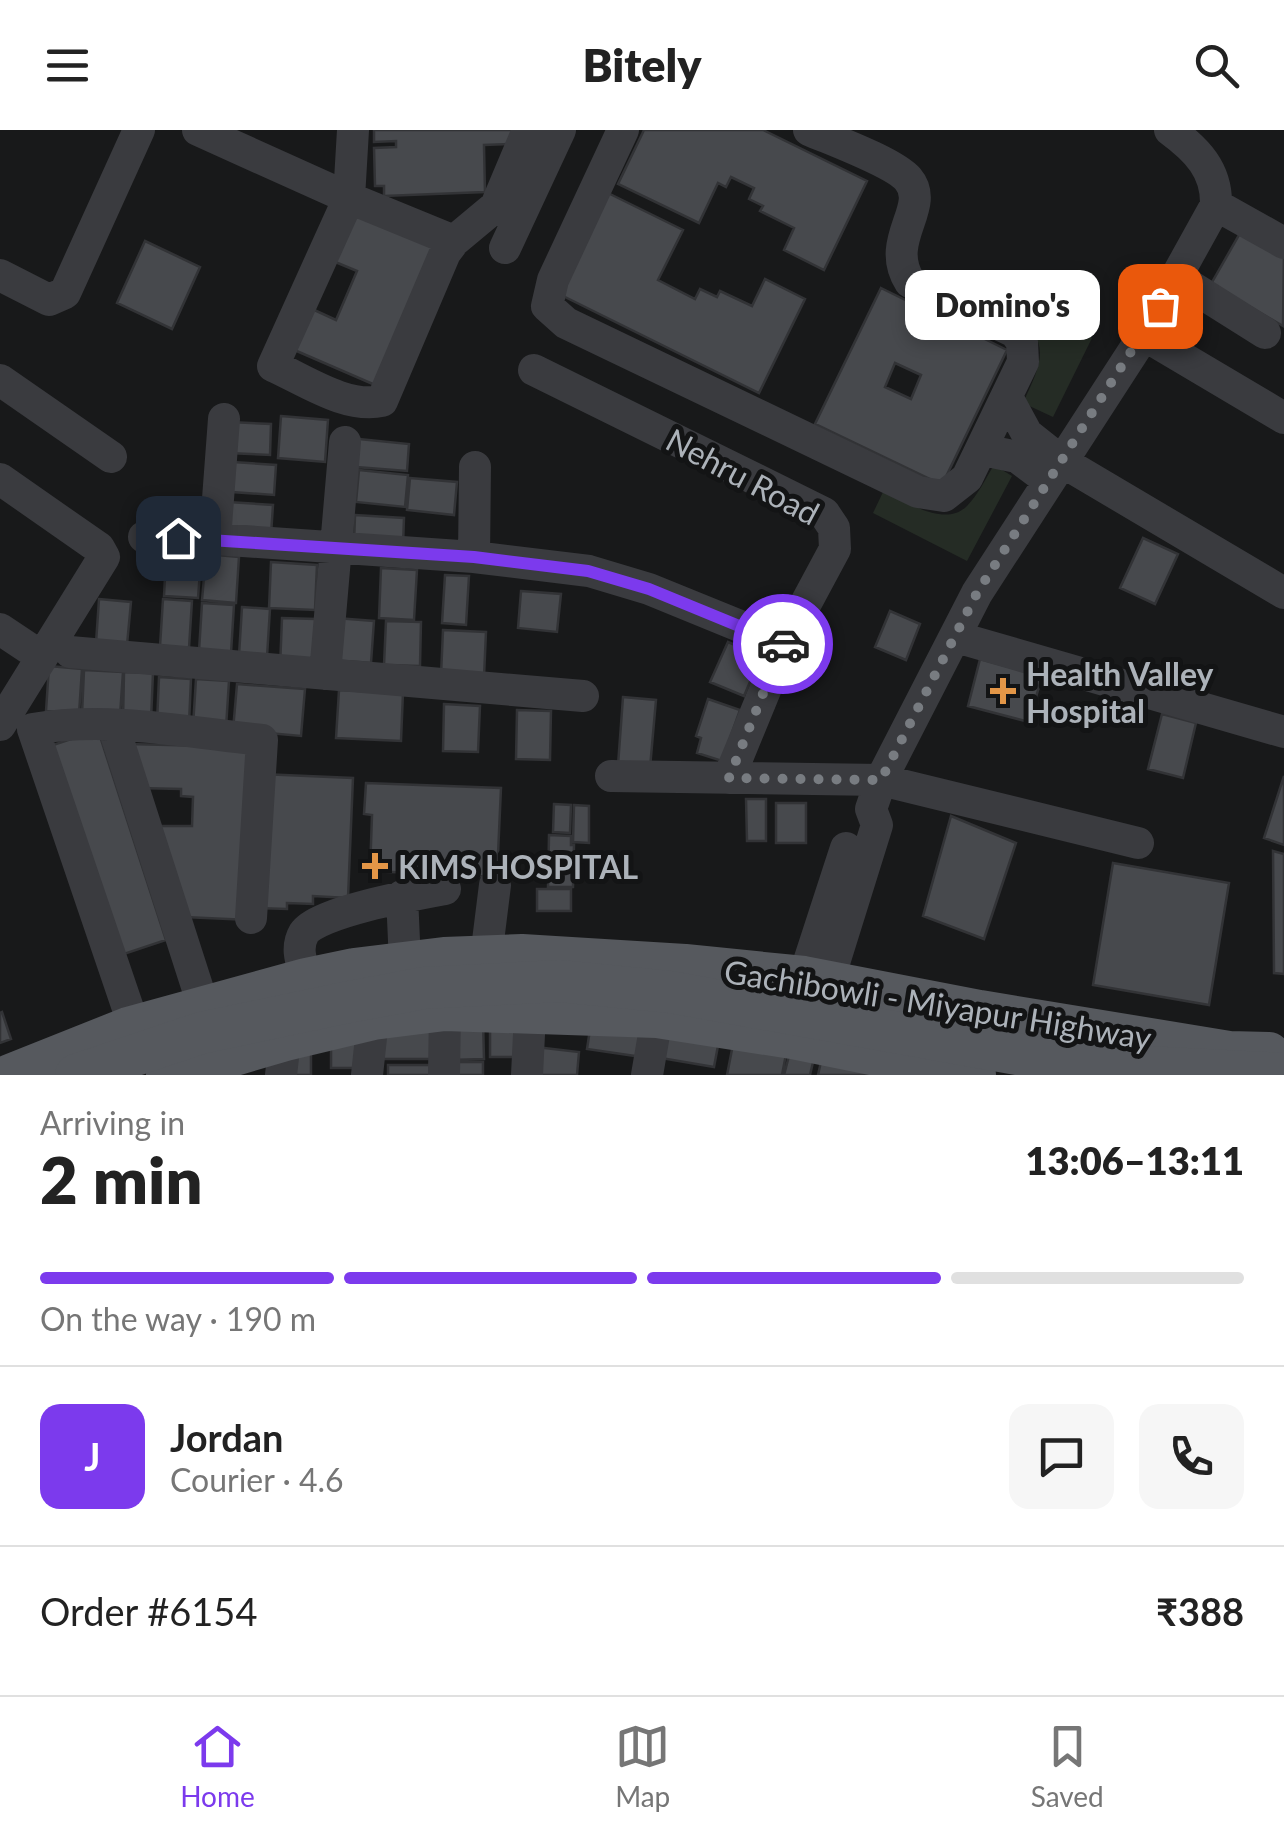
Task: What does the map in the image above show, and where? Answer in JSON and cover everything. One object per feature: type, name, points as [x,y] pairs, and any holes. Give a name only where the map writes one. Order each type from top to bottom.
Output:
[{"type":"main road","name":"Gachibowli - Miyapur Highway","points":[[10,1075],[134,1026],[306,979],[405,963],[522,955],[685,965],[816,979],[1171,1059],[1229,1052],[1284,1054]]},
{"type":"main road","points":[[76,1075],[202,1033],[344,1003],[424,988],[560,981],[670,992],[1067,1063],[1284,1074]]},
{"type":"main road","name":"Gachibowli - Miyapur Highway","points":[[189,1071],[282,1058],[373,1019],[445,1010],[657,1016],[792,1038],[974,1075]]},
{"type":"street","points":[[0,275],[48,300],[65,294],[139,130]]},
{"type":"street","points":[[198,130],[454,241]]},
{"type":"street","points":[[353,130],[349,198],[273,366],[355,403],[382,402],[445,253],[496,206],[528,130]]},
{"type":"street","points":[[505,248],[560,130]]},
{"type":"street","points":[[624,130],[553,280],[547,306],[566,323],[918,492],[944,496],[967,478],[983,450],[1023,362],[1022,342],[1015,332],[910,282],[900,267],[899,248],[916,199],[909,180],[893,168],[809,130]]},
{"type":"street","points":[[816,979],[857,817],[876,794],[977,593],[1144,335],[1216,205],[1218,160],[1170,130]]},
{"type":"street","points":[[1216,205],[1284,244]]},
{"type":"street","points":[[1176,277],[1266,334]]},
{"type":"street","points":[[1144,335],[1284,418]]},
{"type":"street","name":"Nehru Road","points":[[534,370],[824,513],[834,528],[835,549],[784,644],[729,778]]},
{"type":"street","points":[[0,380],[111,457]]},
{"type":"street","points":[[1007,397],[1027,434],[1055,471]]},
{"type":"street","points":[[215,539],[224,419]]},
{"type":"street","points":[[325,674],[345,442]]},
{"type":"street","points":[[983,450],[1055,471],[1284,593]]},
{"type":"street","points":[[474,557],[475,466]]},
{"type":"street","points":[[0,479],[99,548],[104,557],[56,654],[0,725]]},
{"type":"street","points":[[144,537],[474,557],[588,571],[649,589],[784,644]]},
{"type":"street","points":[[0,629],[56,654],[583,696]]},
{"type":"street","points":[[956,637],[1284,732]]},
{"type":"street","points":[[113,725],[204,1008]]},
{"type":"street","points":[[134,1026],[33,730],[113,725],[262,740],[251,918]]},
{"type":"street","points":[[612,776],[729,778],[876,794],[1138,843]]},
{"type":"street","points":[[486,957],[495,885]]},
{"type":"street","points":[[306,979],[299,948],[304,932],[316,922],[402,896],[446,889]]},
{"type":"street","points":[[402,896],[405,963]]},
{"type":"street","points":[[444,1075],[445,1010]]},
{"type":"street","points":[[527,1075],[530,1014]]},
{"type":"street","points":[[646,1075],[657,1016]]},
{"type":"street","points":[[367,1075],[373,1019]]},
{"type":"shaded area","points":[[1023,295],[1092,338],[1053,417],[1023,403],[1040,355],[1035,335],[1014,315]]},
{"type":"shaded area","points":[[994,465],[1012,476],[967,561],[873,513],[884,490],[926,511],[958,512],[975,497]]},
{"type":"building","points":[[374,130],[513,130],[513,144],[484,145],[485,192],[384,196],[384,186],[375,186],[374,148],[396,147],[396,141],[374,142]]},
{"type":"building","points":[[644,130],[763,130],[867,181],[824,270],[784,250],[794,228],[760,211],[763,206],[749,199],[754,188],[731,177],[726,187],[718,183],[699,223],[618,184]]},
{"type":"building","points":[[608,193],[683,230],[658,280],[695,299],[700,289],[717,297],[720,291],[752,306],[765,279],[805,299],[759,393],[559,294]]},
{"type":"building","points":[[350,206],[442,245],[382,388],[292,349],[310,308],[336,320],[357,271],[328,259]]},
{"type":"building","points":[[1243,228],[1284,252],[1283,326],[1211,284]]},
{"type":"building","points":[[145,241],[200,267],[172,329],[117,303]]},
{"type":"building","points":[[881,288],[1007,350],[942,485],[815,424]],"holes":[[[895,363],[921,375],[911,399],[885,387]]]},
{"type":"building","points":[[281,416],[328,420],[325,462],[278,458]]},
{"type":"building","points":[[229,422],[271,424],[270,455],[228,453]]},
{"type":"building","points":[[359,439],[409,444],[407,471],[356,467]]},
{"type":"building","points":[[233,462],[276,465],[274,495],[232,492]]},
{"type":"building","points":[[359,470],[408,475],[405,507],[356,502]]},
{"type":"building","points":[[410,478],[457,482],[454,515],[407,510]]},
{"type":"building","points":[[162,498],[197,500],[196,529],[161,528]]},
{"type":"building","points":[[228,502],[273,505],[271,535],[226,532]]},
{"type":"building","points":[[355,515],[404,518],[403,546],[354,543]]},
{"type":"building","points":[[1143,538],[1178,554],[1155,604],[1120,588]]},
{"type":"building","points":[[206,554],[239,557],[236,603],[202,600]]},
{"type":"building","points":[[166,557],[201,559],[198,598],[164,596]]},
{"type":"building","points":[[271,562],[317,565],[315,610],[269,608]]},
{"type":"building","points":[[381,568],[417,570],[414,620],[379,618]]},
{"type":"building","points":[[445,575],[469,576],[466,625],[442,623]]},
{"type":"building","points":[[521,591],[561,594],[557,632],[518,628]]},
{"type":"building","points":[[99,599],[131,602],[127,645],[96,643]]},
{"type":"building","points":[[163,599],[192,601],[189,648],[160,646]]},
{"type":"building","points":[[202,603],[234,605],[231,653],[199,651]]},
{"type":"building","points":[[242,607],[270,609],[267,657],[239,655]]},
{"type":"building","points":[[890,611],[920,624],[906,660],[875,647]]},
{"type":"building","points":[[282,618],[316,619],[314,669],[280,667]]},
{"type":"building","points":[[336,618],[374,621],[371,663],[333,660]]},
{"type":"building","points":[[386,621],[421,622],[420,666],[384,665]]},
{"type":"building","points":[[443,630],[486,632],[484,677],[441,675]]},
{"type":"building","points":[[728,642],[761,656],[744,696],[710,682]]},
{"type":"building","points":[[980,659],[1042,676],[1029,722],[968,706]]},
{"type":"building","points":[[49,666],[82,669],[79,714],[46,711]]},
{"type":"building","points":[[84,670],[123,672],[120,716],[82,714]]},
{"type":"building","points":[[124,672],[153,673],[151,721],[123,720]]},
{"type":"building","points":[[159,677],[191,679],[189,724],[157,722]]},
{"type":"building","points":[[196,679],[229,681],[226,728],[193,726]]},
{"type":"building","points":[[237,684],[305,689],[301,736],[233,730]]},
{"type":"building","points":[[339,690],[403,693],[401,741],[336,738]]},
{"type":"building","points":[[623,697],[656,700],[650,768],[618,765]]},
{"type":"building","points":[[708,699],[740,710],[722,761],[697,753],[701,738],[696,736]]},
{"type":"building","points":[[444,704],[480,706],[478,752],[443,751]]},
{"type":"building","points":[[517,710],[551,711],[550,760],[516,759]]},
{"type":"building","points":[[1162,714],[1196,723],[1183,778],[1148,769]]},
{"type":"building","points":[[98,730],[166,940],[118,956],[50,746]]},
{"type":"building","points":[[127,744],[254,747],[249,920],[184,917],[156,826],[192,826],[193,797],[181,796],[181,789],[138,788]]},
{"type":"building","points":[[261,774],[353,778],[348,898],[313,896],[313,904],[287,903],[287,909],[256,908]]},
{"type":"building","points":[[1284,776],[1284,845],[1264,838]]},
{"type":"building","points":[[366,783],[501,788],[497,877],[370,871],[372,815],[364,814]]},
{"type":"building","points":[[746,799],[766,799],[766,841],[747,841]]},
{"type":"building","points":[[776,803],[806,803],[806,843],[776,843]]},
{"type":"building","points":[[554,804],[571,805],[570,833],[553,832]]},
{"type":"building","points":[[574,805],[589,806],[589,843],[573,842]]},
{"type":"building","points":[[951,816],[1016,843],[984,939],[923,916]]},
{"type":"building","points":[[549,835],[571,836],[573,887],[548,887]]},
{"type":"building","points":[[1273,851],[1284,854],[1284,974],[1274,973]]},
{"type":"building","points":[[1113,863],[1229,883],[1209,1005],[1093,985]]},
{"type":"building","points":[[537,889],[571,889],[571,911],[537,911]]},
{"type":"building","points":[[0,1013],[11,1039],[0,1043]]},
{"type":"building","points":[[483,1019],[484,1059],[450,1060],[449,1020]]},
{"type":"building","points":[[662,1019],[721,1030],[714,1067],[655,1057]]},
{"type":"building","points":[[591,1023],[646,1031],[642,1057],[587,1049]]},
{"type":"building","points":[[378,1026],[437,1026],[437,1059],[378,1059]]},
{"type":"building","points":[[490,1028],[521,1028],[521,1057],[490,1057]]},
{"type":"building","points":[[735,1034],[788,1044],[782,1075],[727,1075]]},
{"type":"building","points":[[331,1036],[364,1036],[364,1068],[331,1068]]},
{"type":"building","points":[[294,1046],[311,1046],[311,1075],[293,1075]]},
{"type":"building","points":[[536,1047],[579,1052],[577,1075],[533,1075]]},
{"type":"building","points":[[790,1052],[814,1058],[810,1075],[784,1075]]},
{"type":"building","points":[[822,1057],[876,1075],[818,1075]]},
{"type":"building","points":[[453,1062],[483,1062],[483,1075],[453,1075]]},
{"type":"building","points":[[388,1065],[437,1065],[437,1075],[388,1075]]},
{"type":"way so far","points":[[783,644],[729,778],[881,780],[977,593],[1160,306]]},
{"type":"place","name":"Domino's","points":[[1160,306]]},
{"type":"place","name":"Health Valley Hospital","points":[[1003,691]]},
{"type":"place","name":"KIMS HOSPITAL","points":[[375,866]]},
{"type":"route","points":[[178,538],[474,557],[588,571],[649,589],[783,644]]}]
